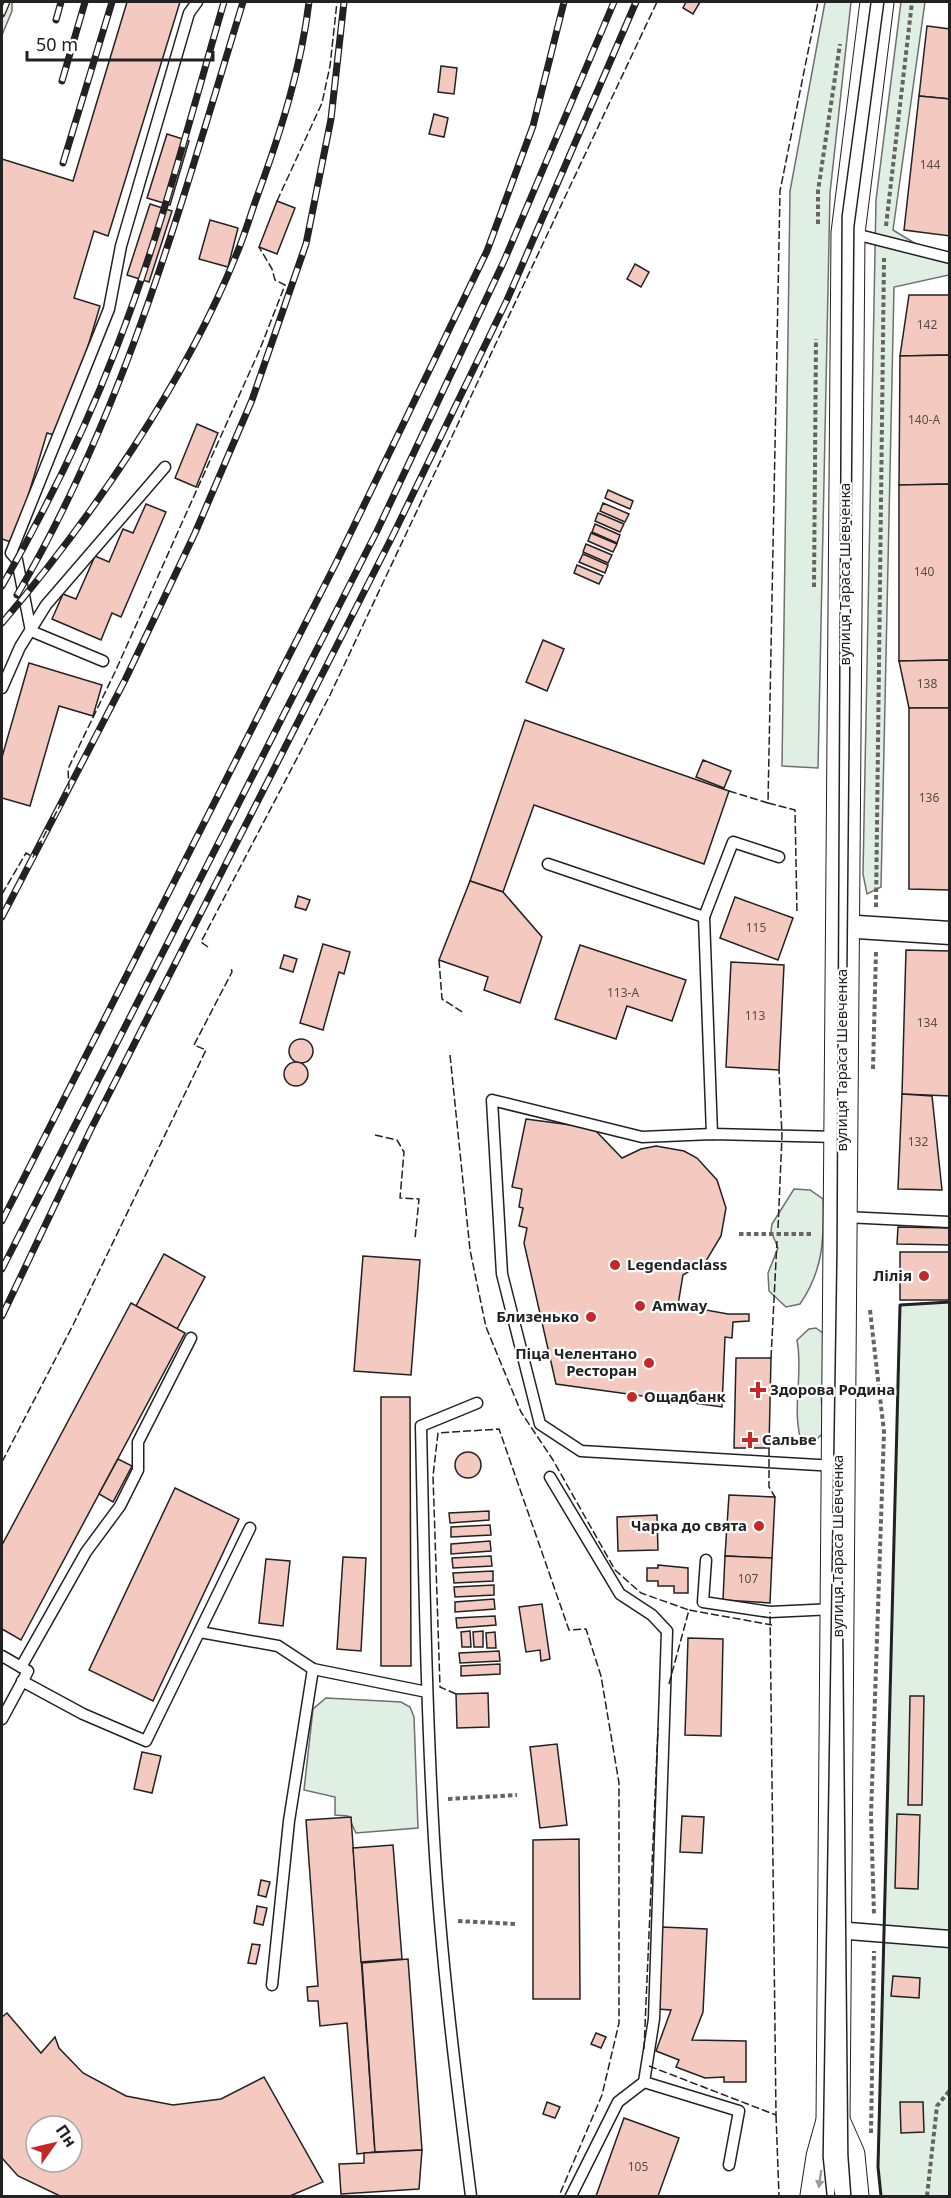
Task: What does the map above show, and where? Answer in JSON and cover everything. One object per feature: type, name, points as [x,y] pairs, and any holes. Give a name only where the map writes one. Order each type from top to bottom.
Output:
[{"type":"main road","name":"вулиця Тараса Шевченка","points":[[817,2196],[823,2157],[833,2121],[839,1466],[831,1226],[842,1138],[848,233],[877,2]]},
{"type":"main road","name":"вулиця Тараса Шевченка","points":[[833,2121],[848,2155],[852,2196]]},
{"type":"street","points":[[843,926],[950,933]]},
{"type":"street","points":[[836,1930],[950,1939]]},
{"type":"lane","points":[[30,631],[17,560],[6,552],[109,309],[121,246],[189,13],[197,2]]},
{"type":"lane","points":[[848,233],[950,258]]},
{"type":"lane","points":[[2,688],[30,631],[46,605],[165,467]]},
{"type":"lane","points":[[30,631],[103,661]]},
{"type":"lane","points":[[712,1134],[704,917],[732,842],[779,857]]},
{"type":"lane","points":[[548,864],[704,917]]},
{"type":"lane","points":[[839,1466],[581,1451],[540,1424],[502,1274],[492,1100],[642,1137],[712,1134],[842,1138]]},
{"type":"lane","points":[[831,1226],[949,1222]]},
{"type":"lane","points":[[21,1667],[86,1552],[125,1497],[138,1470],[138,1442],[191,1338]]},
{"type":"lane","points":[[471,2196],[456,2084],[432,1800],[427,1692],[422,1426],[477,1403]]},
{"type":"lane","points":[[550,1478],[620,1594],[652,1615],[667,1631],[654,2019],[644,2082],[618,2102],[571,2196]]},
{"type":"lane","points":[[22,1681],[83,1714],[146,1741],[250,1528]]},
{"type":"lane","points":[[706,1560],[703,1602],[770,1612],[838,1609]]},
{"type":"lane","points":[[200,1632],[278,1646],[313,1669],[427,1692]]},
{"type":"lane","points":[[2,1656],[28,1671],[2,1719]]},
{"type":"lane","points":[[272,1985],[289,1821],[313,1669]]},
{"type":"lane","points":[[644,2082],[739,2111],[729,2165]]},
{"type":"path","points":[[876,911],[884,241],[912,2]]},
{"type":"path","points":[[873,1075],[876,948]]},
{"type":"path","points":[[739,1234],[831,1226]]},
{"type":"path","points":[[870,1305],[884,1432],[872,1815],[874,1932],[871,2144]]},
{"type":"path","points":[[432,1800],[517,1795]]},
{"type":"path","points":[[441,1920],[517,1924]]},
{"type":"path","points":[[927,2196],[937,2106],[950,2090]]},
{"type":"green space","points":[[2,2],[12,2],[12,11],[2,35]]},
{"type":"green space","points":[[825,2],[851,2],[830,193],[818,768],[782,766],[790,191]]},
{"type":"green space","points":[[901,2],[925,2],[893,230],[949,264],[949,275],[894,287],[881,887],[867,894],[863,874],[876,200]]},
{"type":"green space","points":[[794,1189],[810,1190],[823,1199],[823,1227],[818,1266],[808,1291],[800,1304],[786,1307],[769,1291],[768,1273],[778,1248],[771,1231],[772,1224]]},
{"type":"green space","points":[[949,1302],[949,2196],[881,2196],[878,2167],[900,1305]]},
{"type":"green space","points":[[816,1328],[827,1336],[829,1360],[821,1395],[824,1432],[811,1445],[803,1446],[799,1433],[797,1407],[799,1353],[797,1340],[809,1329]]},
{"type":"green space","points":[[326,1698],[401,1702],[410,1707],[414,1717],[418,1828],[356,1833],[348,1816],[335,1815],[335,1797],[304,1790],[313,1709]]},
{"type":"building","points":[[127,2],[180,2],[108,236],[94,231],[74,298],[100,306],[61,437],[47,433],[14,543],[2,539],[2,159],[73,181]]},
{"type":"building","points":[[686,2],[700,2],[693,14],[683,8]]},
{"type":"building","points":[[927,26],[950,29],[950,99],[919,96]]},
{"type":"building","points":[[441,66],[457,68],[454,94],[438,92]]},
{"type":"building","points":[[919,96],[950,99],[950,236],[904,230]]},
{"type":"building","points":[[434,114],[448,118],[444,137],[429,134]]},
{"type":"building","points":[[167,134],[189,141],[170,205],[147,198]]},
{"type":"building","points":[[277,201],[295,208],[277,254],[259,247]]},
{"type":"building","points":[[150,204],[172,211],[149,282],[127,275]]},
{"type":"building","points":[[210,220],[238,228],[228,267],[199,259]]},
{"type":"building","points":[[635,264],[649,272],[641,287],[627,279]]},
{"type":"building","points":[[909,295],[950,295],[950,355],[900,356]]},
{"type":"building","points":[[950,355],[950,484],[899,485],[900,356]]},
{"type":"building","points":[[197,424],[218,433],[196,487],[175,478]]},
{"type":"building","points":[[950,484],[950,660],[899,661],[899,485]]},
{"type":"building","points":[[608,490],[633,501],[630,509],[605,498]]},
{"type":"building","points":[[603,503],[629,514],[625,522],[600,511]]},
{"type":"building","points":[[146,504],[166,512],[121,617],[112,613],[101,640],[52,619],[63,594],[76,599],[95,556],[109,562],[123,529],[133,533]]},
{"type":"building","points":[[598,513],[624,524],[620,532],[595,521]]},
{"type":"building","points":[[595,524],[620,535],[617,543],[592,532]]},
{"type":"building","points":[[591,533],[617,544],[613,552],[588,541]]},
{"type":"building","points":[[586,544],[612,555],[608,563],[583,552]]},
{"type":"building","points":[[583,554],[608,565],[605,573],[579,562]]},
{"type":"building","points":[[577,565],[603,576],[599,584],[574,573]]},
{"type":"building","points":[[543,640],[564,649],[547,691],[526,682]]},
{"type":"building","points":[[950,660],[950,708],[909,708],[899,661]]},
{"type":"building","points":[[29,663],[102,685],[93,716],[59,706],[30,806],[2,798],[2,757]]},
{"type":"building","points":[[909,708],[950,708],[950,890],[909,889]]},
{"type":"building","points":[[525,720],[729,791],[704,864],[534,805],[503,892],[470,881]]},
{"type":"building","points":[[703,760],[731,771],[724,788],[696,777]]},
{"type":"building","points":[[470,881],[503,892],[542,937],[520,1003],[484,990],[488,977],[439,960]]},
{"type":"building","points":[[298,896],[310,900],[306,910],[295,907]]},
{"type":"building","points":[[735,897],[793,918],[778,960],[720,938]]},
{"type":"building","points":[[323,944],[350,952],[344,974],[339,972],[323,1030],[300,1023]]},
{"type":"building","points":[[580,945],[686,980],[672,1021],[627,1006],[616,1039],[555,1019]]},
{"type":"building","points":[[906,950],[950,951],[950,1096],[902,1094]]},
{"type":"building","points":[[284,955],[297,959],[293,972],[280,968]]},
{"type":"building","points":[[731,962],[784,965],[779,1070],[726,1067]]},
{"type":"building","points":[[301,1039],[309,1043],[313,1051],[309,1059],[301,1063],[293,1059],[289,1051],[293,1043]]},
{"type":"building","points":[[296,1062],[304,1066],[308,1074],[304,1082],[296,1086],[288,1082],[284,1074],[288,1066]]},
{"type":"building","points":[[902,1094],[932,1096],[942,1190],[898,1189]]},
{"type":"building","name":"Legendaclass","points":[[526,1119],[593,1128],[622,1158],[641,1149],[656,1146],[684,1151],[697,1158],[717,1180],[726,1208],[721,1236],[706,1261],[683,1275],[678,1305],[728,1314],[749,1314],[749,1321],[733,1322],[732,1338],[725,1337],[722,1407],[556,1384],[524,1243],[527,1228],[519,1226],[523,1208],[519,1207],[522,1189],[512,1187]]},
{"type":"building","points":[[898,1227],[950,1228],[950,1245],[897,1244]]},
{"type":"building","name":"Лілія","points":[[900,1252],[949,1252],[949,1300],[900,1300]]},
{"type":"building","points":[[164,1254],[205,1277],[177,1329],[136,1306]]},
{"type":"building","points":[[363,1256],[420,1260],[411,1375],[354,1371]]},
{"type":"building","points":[[131,1303],[185,1333],[21,1640],[2,1629],[2,1545]]},
{"type":"building","points":[[736,1358],[771,1358],[769,1448],[734,1448]]},
{"type":"building","points":[[381,1397],[410,1397],[411,1666],[381,1666]]},
{"type":"building","points":[[468,1452],[477,1456],[481,1465],[477,1474],[468,1478],[459,1474],[455,1465],[459,1456]]},
{"type":"building","points":[[118,1459],[132,1466],[113,1502],[99,1494]]},
{"type":"building","points":[[175,1488],[239,1519],[153,1701],[89,1670]]},
{"type":"building","points":[[729,1495],[775,1497],[772,1558],[725,1556]]},
{"type":"building","points":[[489,1511],[489,1520],[450,1523],[449,1513]]},
{"type":"building","points":[[657,1515],[658,1550],[618,1551],[617,1517]]},
{"type":"building","points":[[490,1525],[491,1535],[451,1537],[451,1527]]},
{"type":"building","points":[[490,1541],[491,1551],[451,1554],[451,1544]]},
{"type":"building","points":[[491,1556],[492,1566],[453,1568],[452,1558]]},
{"type":"building","points":[[725,1556],[772,1558],[770,1603],[723,1600]]},
{"type":"building","points":[[343,1557],[366,1558],[361,1651],[337,1649]]},
{"type":"building","points":[[266,1559],[290,1561],[283,1626],[259,1623]]},
{"type":"building","points":[[658,1565],[688,1568],[688,1593],[674,1593],[674,1586],[658,1586],[658,1581],[647,1581],[647,1568],[658,1568]]},
{"type":"building","points":[[493,1571],[493,1581],[454,1583],[453,1573]]},
{"type":"building","points":[[494,1585],[494,1595],[455,1597],[454,1587]]},
{"type":"building","points":[[494,1599],[495,1609],[455,1612],[455,1602]]},
{"type":"building","points":[[542,1604],[550,1659],[541,1661],[540,1650],[526,1652],[519,1607]]},
{"type":"building","points":[[495,1616],[496,1625],[457,1628],[456,1618]]},
{"type":"building","points":[[470,1631],[471,1647],[462,1647],[461,1632]]},
{"type":"building","points":[[483,1631],[483,1647],[474,1647],[473,1632]]},
{"type":"building","points":[[495,1632],[496,1648],[487,1648],[486,1633]]},
{"type":"building","points":[[688,1638],[723,1639],[721,1736],[685,1735]]},
{"type":"building","points":[[499,1651],[500,1661],[460,1663],[459,1653]]},
{"type":"building","points":[[500,1664],[500,1674],[461,1676],[461,1666]]},
{"type":"building","points":[[488,1693],[489,1727],[457,1728],[456,1694]]},
{"type":"building","points":[[910,1696],[924,1696],[922,1805],[908,1805]]},
{"type":"building","points":[[557,1744],[567,1825],[540,1828],[530,1747]]},
{"type":"building","points":[[142,1752],[161,1756],[152,1793],[134,1789]]},
{"type":"building","points":[[897,1814],[920,1815],[918,1889],[895,1888]]},
{"type":"building","points":[[682,1816],[704,1817],[702,1853],[680,1852]]},
{"type":"building","points":[[351,1817],[375,2152],[357,2154],[347,2023],[320,2026],[318,2001],[308,2001],[307,1987],[318,1986],[306,1820]]},
{"type":"building","points":[[579,1839],[580,1999],[533,1999],[533,1840]]},
{"type":"building","points":[[393,1845],[402,1959],[361,1962],[353,1848]]},
{"type":"building","points":[[261,1880],[270,1882],[266,1897],[258,1895]]},
{"type":"building","points":[[257,1906],[267,1908],[263,1925],[254,1923]]},
{"type":"building","points":[[662,1927],[707,1929],[703,2012],[692,2040],[746,2041],[746,2082],[724,2082],[724,2077],[705,2078],[676,2067],[679,2060],[656,2051],[671,2010],[657,2009]]},
{"type":"building","points":[[252,1944],[260,1945],[256,1964],[248,1963]]},
{"type":"building","points":[[408,1959],[422,2150],[375,2152],[362,1963]]},
{"type":"building","points":[[893,1976],[920,1978],[919,1998],[891,1996]]},
{"type":"building","points":[[7,2013],[41,2053],[55,2037],[59,2048],[83,2073],[126,2096],[173,2105],[221,2099],[264,2077],[323,2182],[290,2196],[60,2196],[18,2176],[2,2158],[2,2017]]},
{"type":"building","points":[[596,2033],[606,2037],[601,2048],[591,2044]]},
{"type":"building","points":[[547,2102],[560,2107],[555,2118],[543,2114]]},
{"type":"building","points":[[900,2102],[923,2102],[924,2132],[901,2133]]},
{"type":"building","points":[[624,2118],[679,2138],[658,2196],[596,2196]]},
{"type":"building","points":[[422,2150],[419,2189],[341,2194],[339,2164],[364,2163],[364,2153]]},
{"type":"tram line","points":[[827,2196],[823,2157],[837,1251],[842,216],[871,2]]},
{"type":"tram line","points":[[847,967],[854,227],[884,2]]},
{"type":"tram line","points":[[842,1546],[848,2155],[851,2196]]},
{"type":"railway","points":[[2,14],[7,2]]},
{"type":"railway","points":[[56,20],[61,2]]},
{"type":"railway","points":[[62,81],[85,2]]},
{"type":"railway","points":[[63,163],[112,2]]},
{"type":"railway","points":[[2,586],[63,470],[116,349],[161,220],[224,2]]},
{"type":"railway","points":[[17,595],[55,525],[89,454],[120,380],[173,230],[243,2]]},
{"type":"railway","points":[[2,623],[69,539],[134,447],[164,399],[216,301],[243,238],[282,123],[301,51],[309,2]]},
{"type":"railway","points":[[2,917],[125,680],[195,533],[252,400],[306,244],[331,119],[344,2]]},
{"type":"railway","points":[[2,1221],[336,563],[487,251],[533,126],[564,2]]},
{"type":"railway","points":[[2,1269],[377,531],[504,261],[614,2]]},
{"type":"railway","points":[[2,1316],[90,1131],[393,535],[507,300],[636,2]]},
{"type":"fence","points":[[277,201],[322,103],[330,66],[337,2]]},
{"type":"fence","points":[[208,947],[201,942],[330,695],[657,2]]},
{"type":"fence","points":[[729,791],[768,803],[780,191],[818,2]]},
{"type":"fence","points":[[2,894],[26,853],[33,857],[69,788],[68,769],[115,672],[260,349],[285,285],[275,280],[272,269],[259,247]]},
{"type":"fence","points":[[768,803],[795,810],[797,913]]},
{"type":"fence","points":[[439,960],[442,999],[464,1013]]},
{"type":"fence","points":[[2,1462],[73,1325],[206,1050],[194,1045],[232,972],[231,967]]},
{"type":"fence","points":[[450,1055],[470,1250],[486,1327],[521,1412],[553,1460],[615,1570],[641,1593],[689,1610]]},
{"type":"fence","points":[[778,1228],[782,1136],[779,1070]]},
{"type":"fence","points":[[375,1135],[397,1140],[404,1152],[400,1198],[419,1199],[415,1239]]},
{"type":"fence","points":[[771,1358],[777,1241]]},
{"type":"fence","points":[[456,1694],[440,1687],[433,1476],[438,1433],[499,1429],[569,1630],[586,1629],[601,1676],[619,1783],[619,2023],[602,2095],[559,2196]]},
{"type":"fence","points":[[769,1448],[769,1487],[775,1497]]},
{"type":"fence","points":[[669,1684],[689,1610],[772,1625]]},
{"type":"fence","points":[[649,2066],[776,2115],[770,1612]]},
{"type":"fence","points":[[644,2049],[658,1728]]},
{"type":"fence","points":[[776,2115],[779,2196]]},
{"type":"wall","points":[[881,2196],[878,2167],[900,1305],[950,1302]]},
{"type":"place","name":"Legendaclass","points":[[615,1265]]},
{"type":"place","name":"Лілія","points":[[924,1276]]},
{"type":"place","name":"Amway","points":[[640,1306]]},
{"type":"place","name":"Близенько","points":[[591,1317]]},
{"type":"place","name":"Піца Челентано Ресторан","points":[[649,1363]]},
{"type":"place","name":"Здорова Родина","points":[[758,1390]]},
{"type":"place","name":"Ощадбанк","points":[[632,1397]]},
{"type":"place","name":"Сальве","points":[[750,1440]]},
{"type":"place","name":"Чарка до свята","points":[[759,1526]]}]
